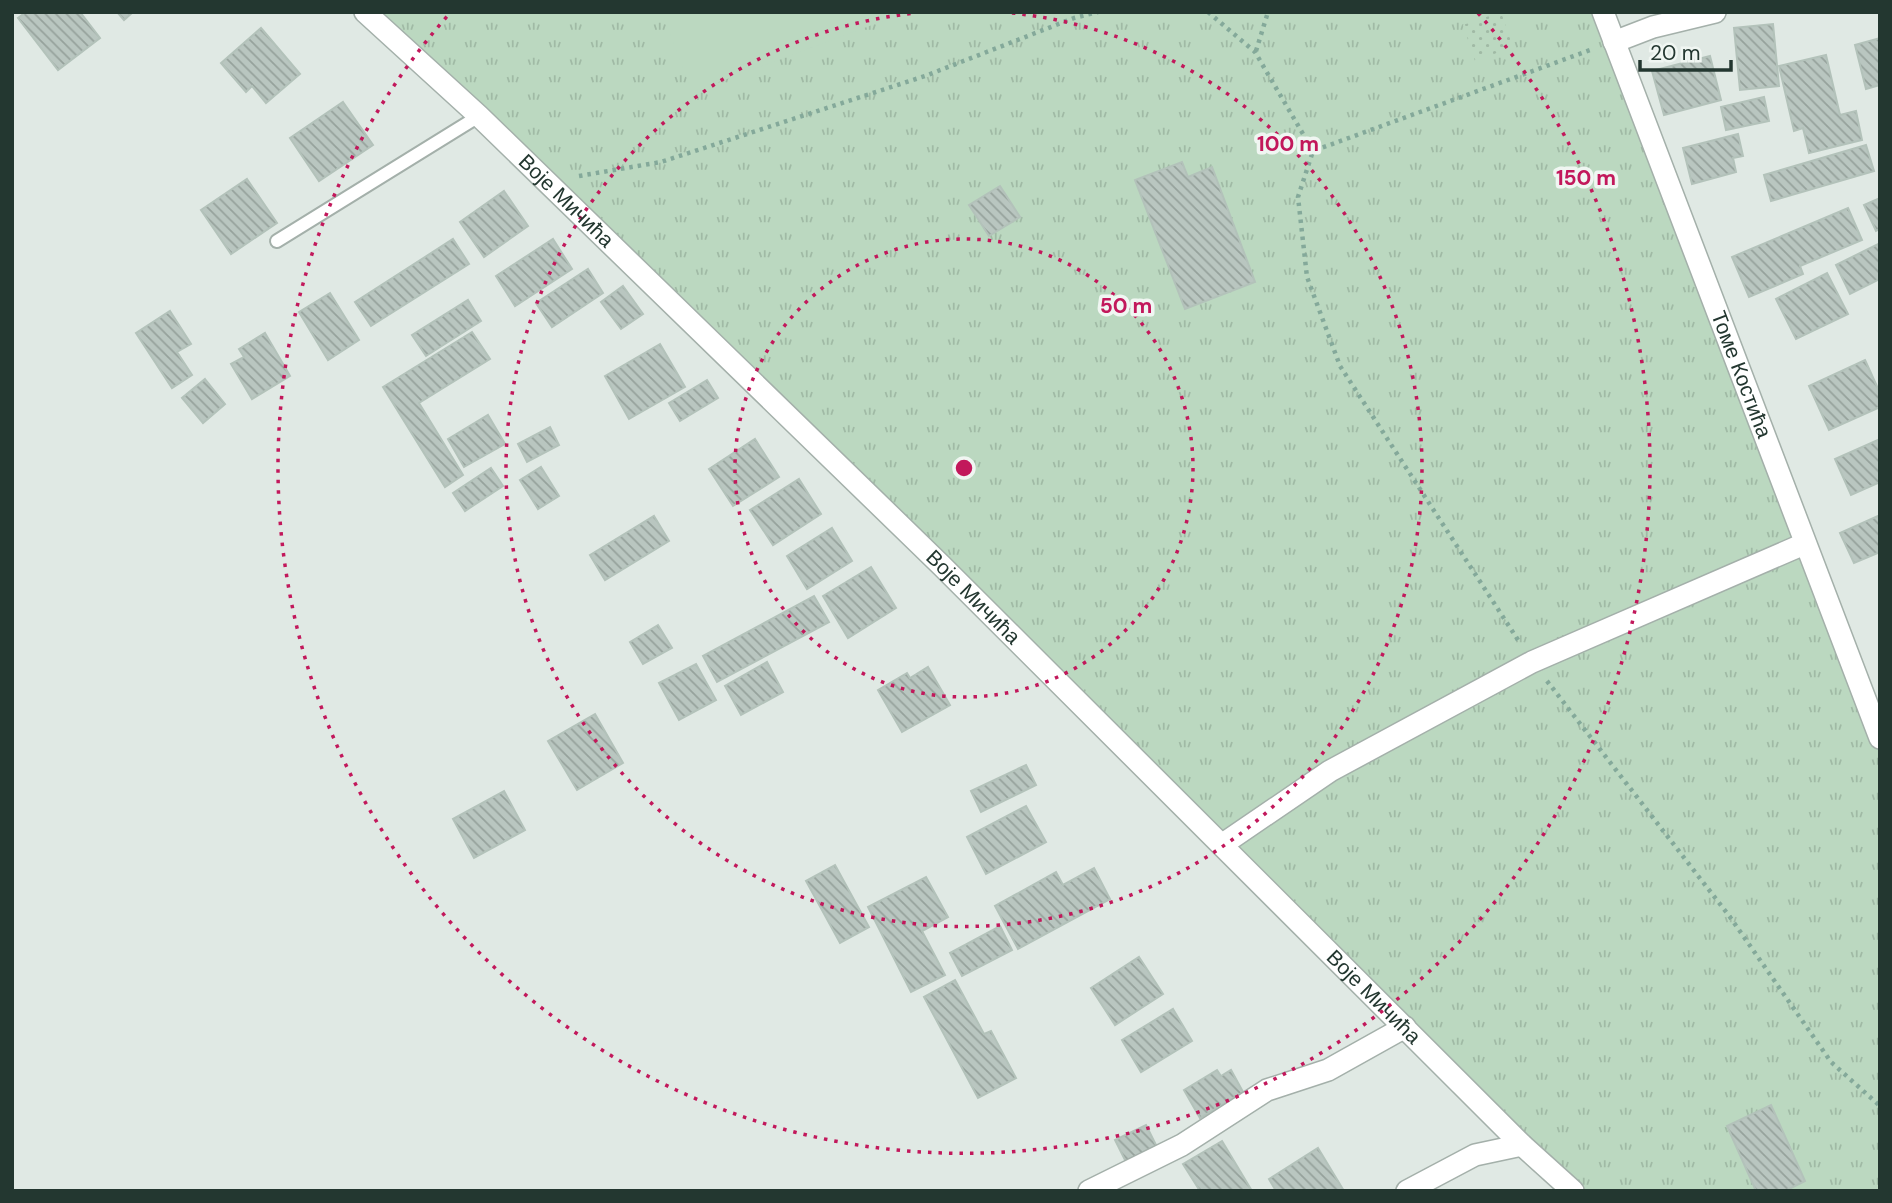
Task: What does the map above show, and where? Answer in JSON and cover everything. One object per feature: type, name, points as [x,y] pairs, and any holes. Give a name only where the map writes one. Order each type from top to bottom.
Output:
[{"type":"street","name":"Воје Мичића","points":[[365,12],[547,182],[1223,844],[1522,1145],[1573,1191]]},
{"type":"street","name":"Томе Костића","points":[[1603,12],[1880,738]]},
{"type":"street","points":[[1614,42],[1653,27],[1715,12]]},
{"type":"street","points":[[1223,844],[1330,771],[1532,662],[1804,544]]},
{"type":"street","points":[[1089,1191],[1182,1145],[1267,1090],[1328,1070],[1405,1027]]},
{"type":"street","points":[[1407,1191],[1475,1155],[1522,1145]]},
{"type":"lane","points":[[277,242],[479,116]]},
{"type":"path","points":[[547,182],[661,162],[925,76],[1074,18],[1098,12]]},
{"type":"path","points":[[1208,12],[1255,52],[1312,151],[1298,197],[1307,277],[1340,366],[1532,662],[1730,917],[1830,1062],[1880,1106]]},
{"type":"path","points":[[1255,52],[1268,12]]},
{"type":"path","points":[[1312,151],[1614,42]]},
{"type":"green space","points":[[365,12],[1603,12],[1880,738],[1880,1191],[1573,1191]]},
{"type":"green space","points":[[662,12],[907,12],[692,92]]},
{"type":"green space","points":[[1501,12],[1513,47],[1475,61],[1463,25]]},
{"type":"building","points":[[26,12],[80,12],[100,38],[58,70],[18,18]]},
{"type":"building","points":[[117,12],[133,12],[124,20]]},
{"type":"building","points":[[1773,24],[1779,86],[1740,90],[1734,28]]},
{"type":"building","points":[[261,28],[300,74],[266,103],[252,86],[246,92],[221,63]]},
{"type":"building","points":[[1880,38],[1880,85],[1866,89],[1855,45]]},
{"type":"building","points":[[1826,55],[1840,115],[1856,111],[1862,140],[1809,153],[1803,128],[1794,131],[1779,66]]},
{"type":"building","points":[[1710,56],[1721,100],[1664,115],[1652,71]]},
{"type":"building","points":[[1764,97],[1769,121],[1726,130],[1721,107]]},
{"type":"building","points":[[343,102],[373,145],[319,181],[290,138]]},
{"type":"building","points":[[1738,134],[1743,156],[1733,158],[1736,172],[1692,184],[1683,148]]},
{"type":"building","points":[[1866,145],[1874,171],[1771,201],[1764,175]]},
{"type":"building","points":[[1182,162],[1188,177],[1212,167],[1255,282],[1185,309],[1135,180]]},
{"type":"building","points":[[247,179],[277,223],[231,254],[201,210]]},
{"type":"building","points":[[1000,186],[1020,217],[989,236],[969,205]]},
{"type":"building","points":[[504,191],[528,226],[484,257],[460,222]]},
{"type":"building","points":[[1880,198],[1880,229],[1876,231],[1864,205]]},
{"type":"building","points":[[1848,208],[1862,240],[1800,266],[1803,274],[1749,297],[1732,257]]},
{"type":"building","points":[[453,239],[469,264],[371,326],[355,302]]},
{"type":"building","points":[[553,239],[572,269],[515,306],[496,276]]},
{"type":"building","points":[[1880,243],[1880,279],[1850,294],[1836,265]]},
{"type":"building","points":[[588,269],[603,293],[552,327],[536,303]]},
{"type":"building","points":[[1827,273],[1848,314],[1796,339],[1776,299]]},
{"type":"building","points":[[623,286],[643,314],[621,329],[601,302]]},
{"type":"building","points":[[330,293],[359,340],[328,360],[299,312]]},
{"type":"building","points":[[468,300],[481,321],[426,356],[412,335]]},
{"type":"building","points":[[170,311],[191,344],[177,352],[192,375],[172,388],[136,333]]},
{"type":"building","points":[[472,332],[490,359],[419,403],[463,475],[445,487],[383,387]]},
{"type":"building","points":[[265,333],[290,376],[252,399],[231,364],[244,357],[239,349]]},
{"type":"building","points":[[660,344],[685,387],[629,419],[605,376]]},
{"type":"building","points":[[1865,360],[1880,393],[1880,407],[1829,430],[1809,386]]},
{"type":"building","points":[[205,379],[225,404],[203,423],[182,398]]},
{"type":"building","points":[[707,380],[718,398],[680,421],[669,403]]},
{"type":"building","points":[[488,415],[505,444],[464,467],[448,439]]},
{"type":"building","points":[[550,427],[559,445],[527,462],[518,444]]},
{"type":"building","points":[[755,439],[779,477],[733,506],[709,469]]},
{"type":"building","points":[[1880,439],[1880,482],[1851,495],[1835,459]]},
{"type":"building","points":[[541,467],[559,496],[538,509],[520,480]]},
{"type":"building","points":[[491,468],[503,486],[465,511],[453,493]]},
{"type":"building","points":[[799,479],[821,514],[773,545],[750,510]]},
{"type":"building","points":[[1880,515],[1880,552],[1854,563],[1840,533]]},
{"type":"building","points":[[654,516],[669,541],[605,580],[590,555]]},
{"type":"building","points":[[832,528],[852,561],[807,589],[787,556]]},
{"type":"building","points":[[871,567],[896,608],[848,638],[823,596]]},
{"type":"building","points":[[814,596],[829,622],[717,682],[703,656]]},
{"type":"building","points":[[658,625],[672,648],[643,664],[630,642]]},
{"type":"building","points":[[767,662],[783,692],[741,715],[725,686]]},
{"type":"building","points":[[696,664],[716,700],[679,720],[659,683]]},
{"type":"building","points":[[928,667],[950,705],[902,732],[878,690],[907,673],[910,678]]},
{"type":"building","points":[[595,714],[623,763],[577,790],[548,741]]},
{"type":"building","points":[[1026,765],[1036,785],[981,812],[971,791]]},
{"type":"building","points":[[504,791],[525,830],[474,858],[453,819]]},
{"type":"building","points":[[1026,806],[1046,842],[986,874],[967,837]]},
{"type":"building","points":[[835,865],[869,927],[840,943],[806,881]]},
{"type":"building","points":[[1094,868],[1110,899],[1018,949],[995,906],[1056,872],[1063,885]]},
{"type":"building","points":[[926,877],[948,917],[922,931],[945,975],[911,992],[868,907]]},
{"type":"building","points":[[1000,926],[1012,950],[962,976],[950,953]]},
{"type":"building","points":[[1139,957],[1163,994],[1115,1025],[1091,988]]},
{"type":"building","points":[[955,980],[984,1034],[991,1031],[1016,1078],[978,1098],[924,997]]},
{"type":"building","points":[[1173,1009],[1192,1041],[1141,1072],[1122,1040]]},
{"type":"building","points":[[1217,1070],[1221,1076],[1231,1070],[1243,1092],[1200,1118],[1184,1090]]},
{"type":"building","points":[[1771,1105],[1805,1181],[1785,1191],[1756,1191],[1727,1126]]},
{"type":"building","points":[[1146,1125],[1157,1147],[1126,1162],[1115,1140]]},
{"type":"building","points":[[1222,1141],[1252,1191],[1200,1191],[1183,1164]]},
{"type":"building","points":[[1318,1148],[1344,1191],[1276,1191],[1269,1179]]}]
